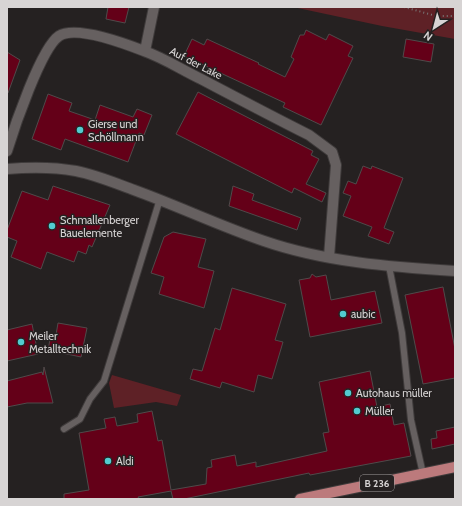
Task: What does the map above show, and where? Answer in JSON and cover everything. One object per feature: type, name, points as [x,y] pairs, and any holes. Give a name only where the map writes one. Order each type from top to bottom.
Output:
[{"type":"main road","name":"B 236","points":[[300,499],[455,467]]},
{"type":"street","points":[[145,51],[154,7]]},
{"type":"street","name":"Auf der Lake","points":[[7,151],[23,103],[46,52],[59,36],[74,32],[93,35],[145,51],[309,135],[332,152],[336,165],[329,257]]},
{"type":"street","points":[[7,169],[40,168],[77,172],[107,180],[160,199],[264,241],[329,257],[389,266],[455,271]]},
{"type":"lane","points":[[64,429],[80,419],[90,399],[104,381],[160,199]]},
{"type":"lane","points":[[389,266],[404,346],[411,420],[423,474]]},
{"type":"path","points":[[404,7],[436,16],[455,16]]},
{"type":"shaded area","points":[[293,7],[455,7],[455,39],[382,26]]},
{"type":"shaded area","points":[[112,375],[181,395],[177,406],[156,402],[114,408],[109,383]]},
{"type":"building","points":[[108,7],[129,7],[125,23],[106,19]]},
{"type":"building","points":[[306,30],[326,40],[329,34],[353,46],[348,56],[353,58],[321,125],[283,107],[285,103],[184,56],[192,39],[204,45],[207,39],[285,77],[294,59],[291,57],[300,35],[304,35]]},
{"type":"building","points":[[406,39],[434,44],[431,62],[403,57]]},
{"type":"building","points":[[7,52],[20,60],[8,93],[7,92]]},
{"type":"building","points":[[198,92],[313,151],[311,155],[319,159],[306,184],[326,193],[322,202],[294,188],[292,193],[176,134]]},
{"type":"building","points":[[48,94],[72,103],[69,111],[95,120],[100,105],[133,117],[137,109],[152,115],[144,135],[139,133],[128,162],[65,139],[61,150],[32,139]]},
{"type":"building","points":[[363,166],[371,169],[372,166],[403,178],[384,228],[394,232],[389,244],[368,236],[372,227],[343,216],[351,196],[343,193],[348,181],[356,184]]},
{"type":"building","name":"Schmallenberger Bauelemente","points":[[53,186],[110,205],[92,247],[89,245],[86,254],[78,251],[74,262],[47,252],[41,269],[11,257],[17,241],[7,237],[7,230],[22,191],[48,200]]},
{"type":"building","points":[[233,186],[254,194],[252,200],[301,218],[297,230],[229,206]]},
{"type":"building","points":[[173,232],[206,239],[198,267],[214,271],[204,308],[159,294],[164,277],[151,273],[164,237]]},
{"type":"building","name":"aubic","points":[[312,274],[316,277],[326,275],[331,300],[375,291],[382,323],[310,337],[299,280],[310,278]]},
{"type":"building","points":[[443,287],[455,349],[455,378],[423,384],[405,295]]},
{"type":"building","points":[[232,288],[286,304],[275,340],[283,342],[272,379],[258,375],[254,392],[222,382],[220,388],[190,379],[193,369],[202,371],[215,328],[220,330]]},
{"type":"building","points":[[58,323],[87,328],[81,357],[48,350],[51,334],[56,335]]},
{"type":"building","name":"Meiler Metalltechnik","points":[[32,324],[38,354],[7,361],[7,330]]},
{"type":"building","points":[[44,367],[53,403],[27,403],[7,407],[7,381],[42,372],[43,375]]},
{"type":"building","points":[[370,371],[377,407],[390,404],[394,425],[404,423],[411,456],[310,475],[309,473],[184,499],[173,499],[171,491],[138,497],[139,499],[64,499],[64,494],[89,490],[79,433],[106,428],[104,419],[115,417],[117,426],[138,422],[137,414],[152,411],[158,441],[162,440],[171,490],[206,484],[207,468],[212,467],[211,460],[235,455],[237,466],[256,462],[256,467],[327,451],[323,433],[329,432],[319,382]]},
{"type":"building","points":[[455,427],[455,444],[432,449],[431,439],[437,438],[436,431]]},
{"type":"place","name":"Gierse und Schöllmann","points":[[80,130]]},
{"type":"place","name":"Schmallenberger Bauelemente","points":[[52,226]]},
{"type":"place","name":"aubic","points":[[343,314]]},
{"type":"place","name":"Meiler Metalltechnik","points":[[21,342]]},
{"type":"place","name":"Autohaus müller","points":[[348,393]]},
{"type":"place","name":"Müller","points":[[357,411]]},
{"type":"place","name":"Aldi","points":[[108,461]]}]
